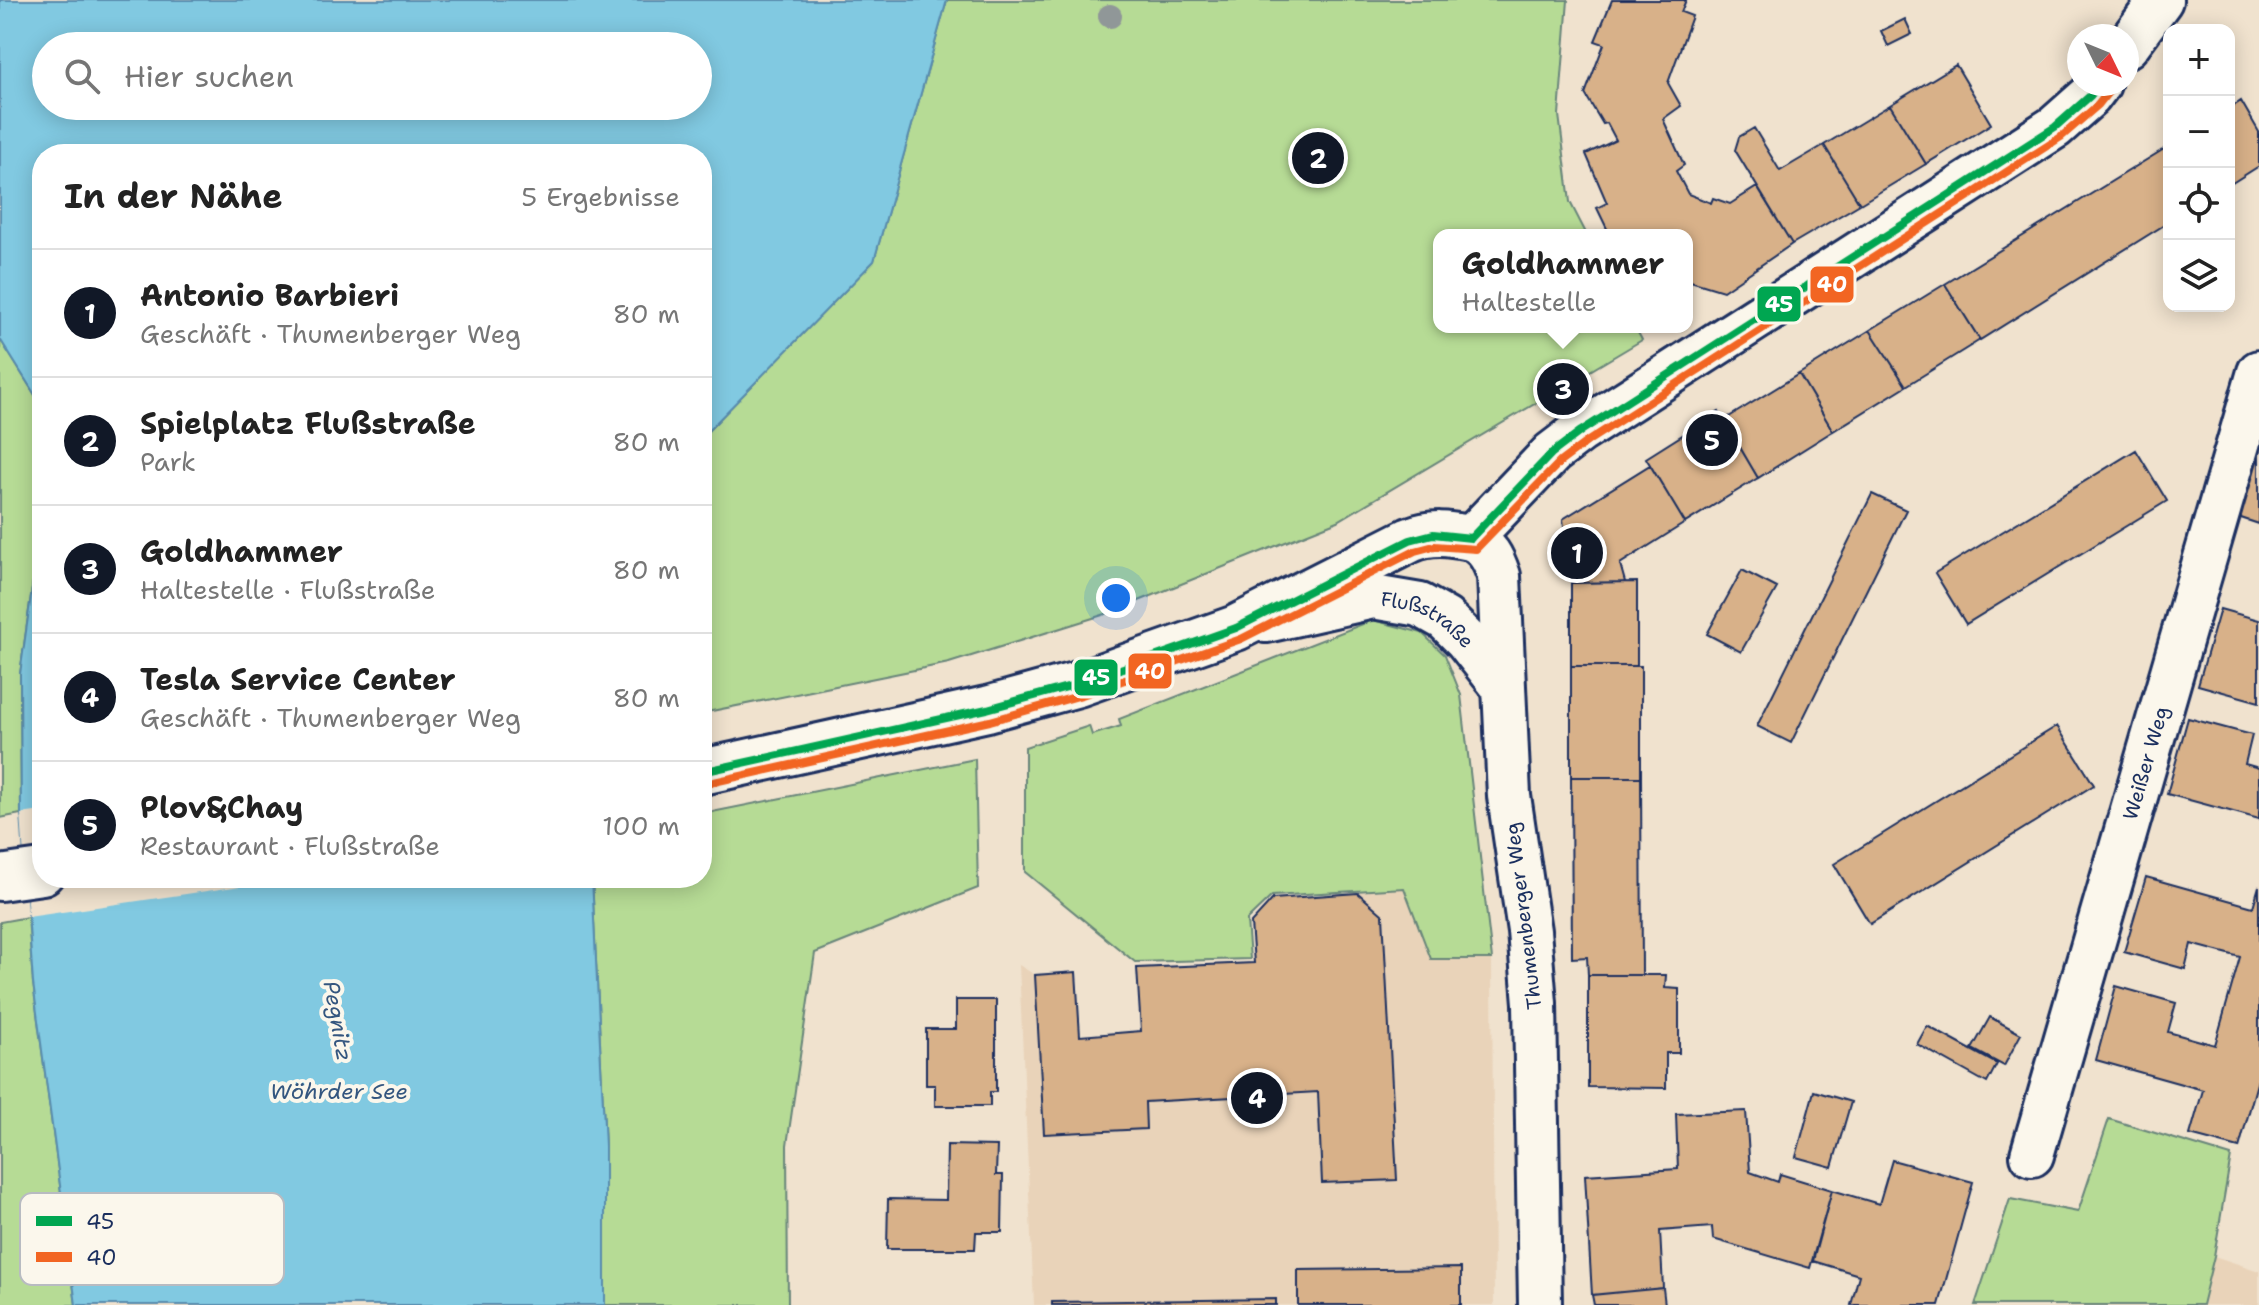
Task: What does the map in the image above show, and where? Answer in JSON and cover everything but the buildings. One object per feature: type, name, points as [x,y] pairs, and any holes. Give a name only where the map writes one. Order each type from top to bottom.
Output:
[{"type":"street","points":[[2139,30],[2161,0]]},
{"type":"street","points":[[1471,538],[1552,453],[1581,431],[2055,127],[2089,96]]},
{"type":"street","name":"Weißer Weg","points":[[2032,1155],[2259,372]]},
{"type":"street","name":"Flußstraße","points":[[1236,628],[1410,540],[1426,534],[1443,533],[1471,538]]},
{"type":"street","name":"Thumenberger Weg","points":[[1471,538],[1491,554],[1499,576],[1509,796],[1529,931],[1535,1003],[1540,1305]]},
{"type":"street","name":"Flußstraße","points":[[712,770],[1017,701],[1078,684],[1236,628],[1373,597],[1420,605],[1445,619],[1503,687]]},
{"type":"shaded area","points":[[1405,888],[1431,959],[1492,959],[1494,1305],[1034,1305],[1019,965],[1035,975],[1076,972],[1080,1036],[1141,1031],[1137,968],[1253,963],[1251,923],[1273,899]]},
{"type":"shaded area","points":[[2214,1256],[2259,1271],[2259,1305],[2202,1305]]},
{"type":"green space","points":[[947,0],[1568,0],[1559,115],[1570,202],[1584,229],[1433,229],[1433,333],[1638,333],[1642,340],[1338,521],[1109,613],[949,663],[712,711],[712,427],[874,261]]},
{"type":"green space","points":[[0,339],[32,390],[32,588],[20,674],[21,814],[0,818]]},
{"type":"green space","points":[[1373,620],[1422,633],[1445,655],[1461,695],[1492,959],[1431,959],[1404,888],[1272,896],[1247,920],[1250,959],[1135,962],[1025,872],[1025,747],[1089,726],[1092,735],[1121,726],[1119,719]]},
{"type":"green space","points":[[975,759],[978,888],[815,953],[787,1145],[788,1305],[605,1305],[605,1146],[592,888],[712,888],[712,812]]},
{"type":"green space","points":[[28,917],[33,983],[61,1193],[20,1193],[20,1285],[73,1285],[76,1305],[0,1305],[0,922]]},
{"type":"green space","points":[[2109,1119],[2231,1156],[2214,1256],[2202,1305],[1975,1305],[2010,1199],[2078,1212]]},
{"type":"water","points":[[0,0],[947,0],[874,261],[712,427],[712,144],[32,144],[32,390],[0,339]]},
{"type":"water","name":"Wöhrder See","points":[[32,588],[32,888],[592,888],[605,1146],[605,1305],[76,1305],[73,1285],[284,1285],[284,1193],[61,1193],[33,983],[21,814],[20,674]]},
{"type":"pier","points":[[32,812],[32,888],[227,888],[28,917],[21,814]]},
{"type":"transit line","name":"45","points":[[1471,538],[1552,453],[1581,431],[2055,127],[2090,96]]},
{"type":"transit line","name":"40","points":[[712,782],[990,721],[1082,695],[1241,639],[1415,551],[1434,546],[1476,549],[1560,462],[1588,441],[2061,137],[2105,96]]},
{"type":"transit line","name":"45","points":[[712,770],[987,709],[1078,684],[1236,628],[1410,540],[1433,534],[1471,538]]},
{"type":"place","name":"Spielplatz Flußstraße","points":[[1318,158]]},
{"type":"place","name":"Goldhammer","points":[[1563,389]]},
{"type":"place","name":"Plov&Chay","points":[[1712,440]]},
{"type":"place","name":"Antonio Barbieri","points":[[1577,553]]},
{"type":"place","name":"Tesla Service Center","points":[[1257,1098]]},
{"type":"water label","name":"Pegnitz","points":[[338,1021]]}]
